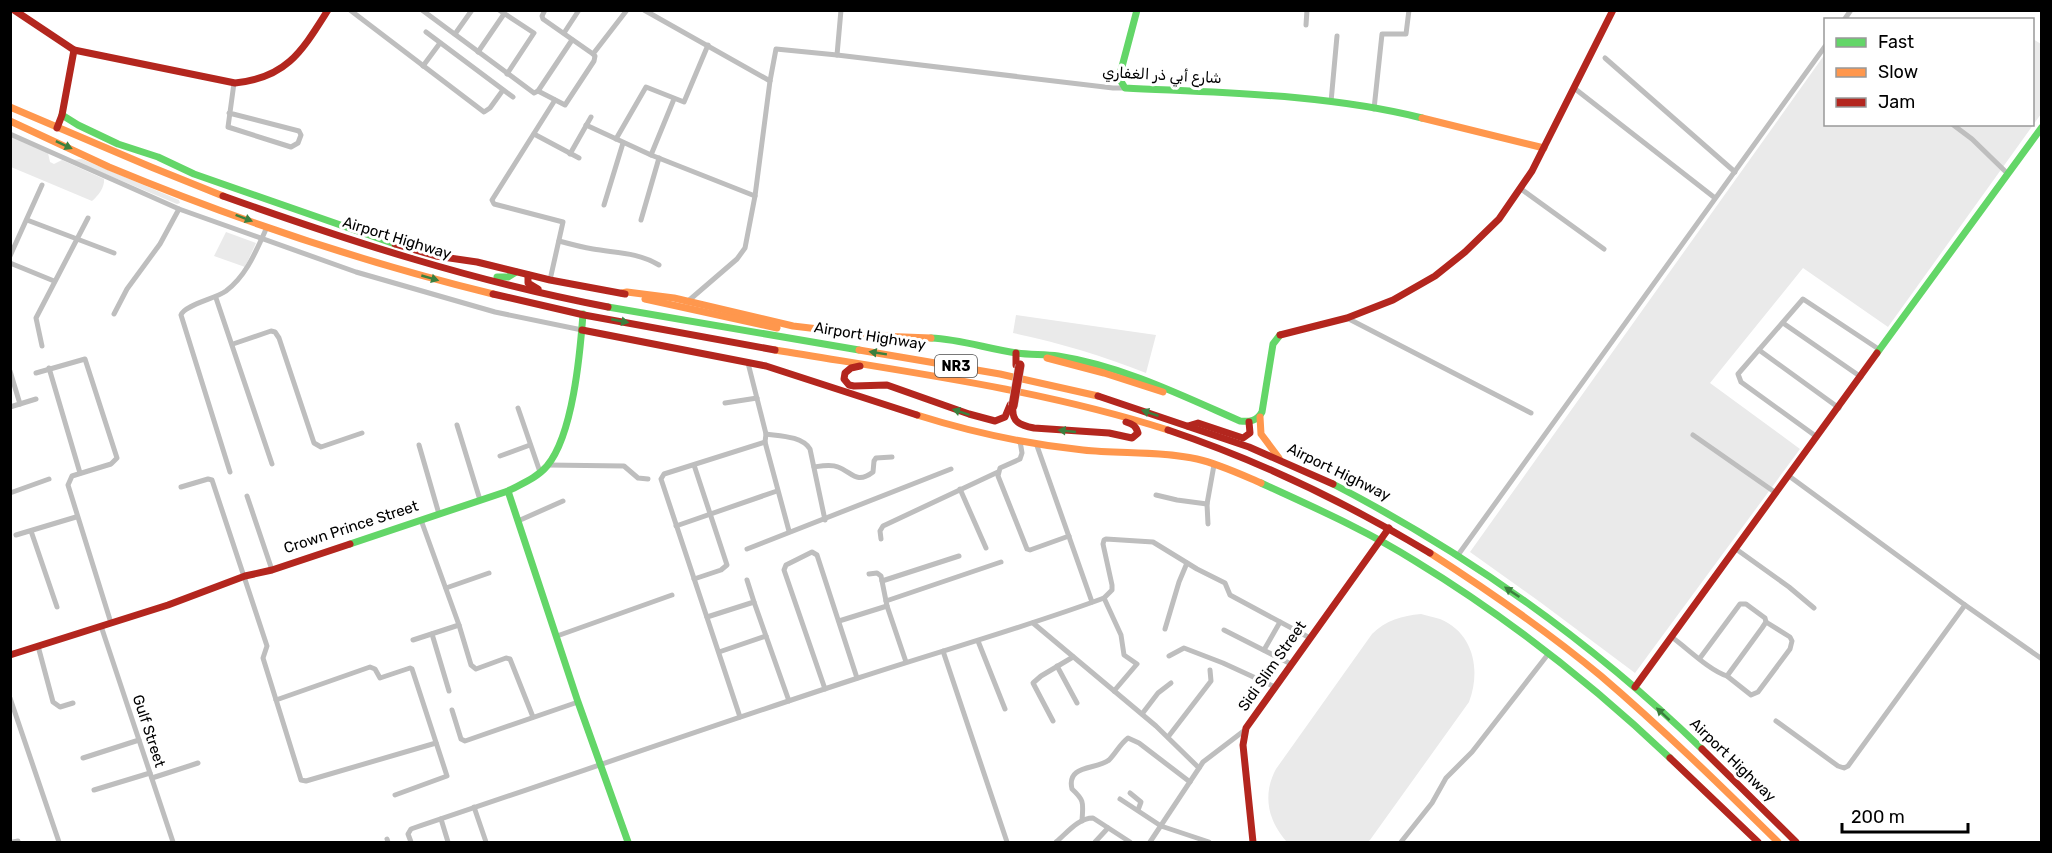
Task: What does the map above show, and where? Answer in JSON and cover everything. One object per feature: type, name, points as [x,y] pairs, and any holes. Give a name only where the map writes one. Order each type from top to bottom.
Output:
[{"type":"main road","points":[[14,10],[74,50],[234,83],[259,81],[282,69],[306,45],[328,10]]},
{"type":"main road","points":[[1125,88],[1119,78],[1137,10]]},
{"type":"main road","points":[[1281,460],[1261,434],[1260,417],[1273,344],[1277,337],[1281,334],[1347,318],[1394,300],[1435,276],[1465,252],[1499,219],[1521,189],[1544,148],[1613,10]]},
{"type":"main road","points":[[57,128],[62,115],[74,50]]},
{"type":"main road","name":"شارع أبي ذر الغفاري","points":[[1125,88],[1331,102],[1407,114],[1544,148]]},
{"type":"main road","name":"Airport Highway","points":[[10,107],[120,155],[267,212],[462,273],[589,303],[943,363],[1026,380],[1115,401],[1232,440],[1281,460],[1365,501],[1425,534],[1518,596],[1635,687],[1796,843]]},
{"type":"main road","points":[[62,115],[118,144],[158,157],[194,174],[374,238],[436,256],[477,262],[550,280],[622,293],[638,293],[793,326],[877,338],[949,339],[972,342],[1104,373],[1197,403],[1240,421],[1249,422],[1260,417]]},
{"type":"main road","name":"Airport Highway","points":[[10,121],[106,165],[267,227],[454,285],[583,314],[725,341],[928,373],[1058,400],[1163,429],[1240,456],[1312,488],[1389,528],[1506,604],[1599,675],[1702,767],[1778,843]]},
{"type":"main road","points":[[1635,687],[1673,638],[2042,128]]},
{"type":"main road","points":[[462,273],[505,278],[516,272]]},
{"type":"main road","points":[[528,275],[529,285],[551,294]]},
{"type":"main road","name":"Crown Prince Street","points":[[10,655],[168,605],[245,576],[272,570],[508,491],[533,479],[544,469],[559,445],[565,428],[583,314]]},
{"type":"main road","points":[[582,330],[652,346],[773,368],[858,391],[937,422],[1020,441],[1084,450],[1184,457],[1215,465],[1311,505],[1434,572],[1549,653],[1663,750],[1758,843]]},
{"type":"main road","points":[[1025,353],[1018,365],[1011,406],[1013,419],[1018,424],[1109,433],[1127,438],[1132,438],[1138,433],[1135,425],[1131,423],[1058,400]]},
{"type":"main road","points":[[858,391],[846,383],[844,373],[850,368],[871,365]]},
{"type":"main road","points":[[858,391],[871,385],[887,385],[995,421],[1005,417],[1011,406]]},
{"type":"main road","points":[[1188,426],[1198,423],[1243,438],[1250,433],[1249,422]]},
{"type":"main road","points":[[508,491],[578,702],[628,843]]},
{"type":"main road","name":"Sidi Slim Street","points":[[1253,843],[1243,745],[1246,728],[1389,528]]},
{"type":"street","points":[[350,10],[484,112],[490,108],[503,90]]},
{"type":"street","points":[[422,10],[534,93],[538,91],[562,104],[567,104],[595,56],[542,18],[545,10]]},
{"type":"street","points":[[455,34],[472,10]]},
{"type":"street","points":[[564,33],[579,10]]},
{"type":"street","points":[[593,54],[627,10]]},
{"type":"street","points":[[644,10],[770,81],[755,196],[745,249],[687,304]]},
{"type":"street","points":[[837,55],[840,10]]},
{"type":"street","points":[[1306,25],[1307,10]]},
{"type":"street","points":[[1374,109],[1382,34],[1406,34],[1409,10]]},
{"type":"street","points":[[478,52],[502,12],[534,33],[507,74]]},
{"type":"street","points":[[426,32],[513,97]]},
{"type":"street","points":[[1331,102],[1337,36]]},
{"type":"street","points":[[538,91],[572,40]]},
{"type":"street","points":[[423,66],[440,43]]},
{"type":"street","points":[[616,139],[646,87],[684,102],[708,45]]},
{"type":"street","points":[[1458,555],[1824,48]]},
{"type":"street","name":"شارع أبي ذر الغفاري","points":[[770,81],[776,49],[1125,88]]},
{"type":"street","points":[[1605,58],[1735,172]]},
{"type":"street","points":[[229,113],[296,130],[301,135],[296,146],[291,147],[231,129],[227,124],[234,83]]},
{"type":"street","points":[[1575,88],[1715,198]]},
{"type":"street","points":[[651,155],[674,99]]},
{"type":"street","points":[[550,280],[563,224],[561,221],[492,203],[492,200],[555,100]]},
{"type":"street","points":[[570,154],[591,117]]},
{"type":"street","points":[[586,125],[651,155],[755,196]]},
{"type":"street","points":[[1955,126],[1972,139],[2008,174]]},
{"type":"street","points":[[10,134],[179,209],[356,272],[477,307],[582,330]]},
{"type":"street","points":[[534,134],[579,158]]},
{"type":"street","points":[[604,206],[623,142]]},
{"type":"street","points":[[641,220],[659,158]]},
{"type":"street","points":[[10,256],[42,185]]},
{"type":"street","points":[[1521,189],[1604,249]]},
{"type":"street","points":[[114,314],[127,289],[160,244],[179,209]]},
{"type":"street","points":[[42,346],[35,320],[88,218]]},
{"type":"street","points":[[27,220],[114,253]]},
{"type":"street","points":[[230,472],[181,315],[184,309],[216,298],[241,278],[267,227]]},
{"type":"street","points":[[559,241],[593,249],[633,254],[658,265]]},
{"type":"street","points":[[10,263],[54,281]]},
{"type":"street","points":[[216,298],[272,464]]},
{"type":"street","points":[[1817,437],[1739,379],[1738,374],[1803,299],[1880,350]]},
{"type":"street","points":[[1347,318],[1531,413]]},
{"type":"street","points":[[1783,323],[1861,377]]},
{"type":"street","points":[[233,344],[271,331],[275,332],[317,446],[321,447],[362,433]]},
{"type":"street","points":[[1759,350],[1839,408]]},
{"type":"street","points":[[36,373],[49,368],[85,359],[117,458],[116,461],[80,473],[49,368]]},
{"type":"street","points":[[748,363],[766,434],[765,442],[777,492],[789,531]]},
{"type":"street","points":[[10,371],[20,404]]},
{"type":"street","points":[[725,403],[757,398]]},
{"type":"street","points":[[10,407],[36,399]]},
{"type":"street","points":[[518,408],[530,445],[544,469],[624,466],[638,478],[648,479]]},
{"type":"street","points":[[457,425],[480,500]]},
{"type":"street","points":[[766,434],[796,439],[807,444],[825,520]]},
{"type":"street","points":[[1693,435],[1776,494]]},
{"type":"street","points":[[881,539],[880,531],[883,526],[998,472],[1020,459],[1022,453],[1020,441]]},
{"type":"street","points":[[740,717],[661,479],[664,474],[765,442]]},
{"type":"street","points":[[1036,443],[1092,602]]},
{"type":"street","points":[[418,445],[439,514]]},
{"type":"street","points":[[500,456],[530,445]]},
{"type":"street","points":[[814,467],[838,467],[859,477],[873,472],[876,458],[892,457]]},
{"type":"street","points":[[694,465],[727,565],[722,570],[694,579]]},
{"type":"street","points":[[1208,524],[1207,504],[1215,465]]},
{"type":"street","points":[[747,549],[951,469]]},
{"type":"street","points":[[998,472],[1027,549],[1030,550],[1069,536]]},
{"type":"street","name":"Gulf Street","points":[[80,473],[72,476],[68,485],[76,517],[139,740],[173,843]]},
{"type":"street","points":[[1789,476],[2042,659]]},
{"type":"street","points":[[10,493],[49,479]]},
{"type":"street","points":[[181,487],[208,479],[212,480],[267,646],[263,658],[303,781],[436,743]]},
{"type":"street","points":[[960,489],[986,548]]},
{"type":"street","points":[[676,526],[777,492]]},
{"type":"street","points":[[1156,495],[1207,504]]},
{"type":"street","points":[[247,496],[272,570]]},
{"type":"street","points":[[518,521],[563,501]]},
{"type":"street","points":[[16,535],[76,517]]},
{"type":"street","points":[[421,520],[473,668],[476,669],[506,658],[510,659],[533,717]]},
{"type":"street","points":[[31,531],[57,607]]},
{"type":"street","points":[[411,843],[408,834],[410,830],[474,807],[857,678],[978,641],[1104,598],[1112,590],[1113,585],[1104,540],[1153,542],[1225,583],[1230,596],[1310,638]]},
{"type":"street","points":[[1736,549],[1814,608]]},
{"type":"street","points":[[825,689],[784,572],[786,565],[814,552],[857,678]]},
{"type":"street","points":[[882,581],[959,556]]},
{"type":"street","points":[[839,621],[1001,562]]},
{"type":"street","points":[[1165,629],[1187,563]]},
{"type":"street","points":[[446,588],[489,573]]},
{"type":"street","points":[[869,574],[878,573],[882,581],[886,603],[906,662]]},
{"type":"street","points":[[747,580],[789,701]]},
{"type":"street","points":[[557,636],[672,595]]},
{"type":"street","points":[[1104,598],[1121,635],[1124,655],[1137,664],[1114,691]]},
{"type":"street","points":[[707,617],[754,602]]},
{"type":"street","points":[[1673,638],[1700,658],[1727,676],[1751,695],[1758,692],[1790,649],[1792,641],[1790,637],[1766,622],[1765,618],[1746,604],[1740,604],[1700,658]]},
{"type":"street","points":[[1776,721],[1838,766],[1844,768],[1848,766],[1965,605]]},
{"type":"street","points":[[1264,650],[1280,622]]},
{"type":"street","points":[[1727,676],[1766,622]]},
{"type":"street","points":[[1033,623],[1142,714],[1199,768]]},
{"type":"street","points":[[413,640],[459,626]]},
{"type":"street","points":[[1224,630],[1290,664]]},
{"type":"street","points":[[432,634],[449,691]]},
{"type":"street","points":[[719,652],[766,636]]},
{"type":"street","points":[[978,641],[1005,709]]},
{"type":"street","points":[[38,646],[53,702],[60,707],[73,703]]},
{"type":"street","points":[[1168,656],[1184,648],[1275,687]]},
{"type":"street","points":[[943,651],[1007,843]]},
{"type":"street","points":[[1401,843],[1432,803],[1446,778],[1466,759],[1549,653]]},
{"type":"street","points":[[1053,721],[1033,683],[1073,657]]},
{"type":"street","points":[[1057,666],[1077,704]]},
{"type":"street","points":[[276,700],[370,667],[375,669],[380,678],[412,669],[446,778],[395,795]]},
{"type":"street","points":[[1168,737],[1211,681],[1210,670]]},
{"type":"street","points":[[1142,714],[1158,693],[1171,683]]},
{"type":"street","points":[[10,698],[59,843]]},
{"type":"street","points":[[452,710],[461,739],[465,741],[578,702]]},
{"type":"street","points":[[1150,843],[1203,762],[1246,728]]},
{"type":"street","points":[[1082,821],[1083,803],[1081,797],[1072,789],[1072,779],[1082,768],[1108,760],[1128,738],[1139,743],[1190,782]]},
{"type":"street","points":[[83,758],[139,740]]},
{"type":"street","points":[[94,790],[198,763]]},
{"type":"street","points":[[1130,793],[1141,802],[1138,810]]},
{"type":"street","points":[[1120,799],[1161,826],[1209,843]]},
{"type":"street","points":[[474,807],[486,843]]},
{"type":"street","points":[[1056,843],[1086,818],[1093,818],[1130,843]]},
{"type":"street","points":[[441,819],[448,843]]},
{"type":"street","points":[[1095,843],[1108,828]]},
{"type":"shaded area","points":[[2034,40],[2041,44],[2041,114],[2034,124]]},
{"type":"shaded area","points":[[1824,55],[1824,126],[2032,126],[1888,327],[1803,268],[1710,383],[1800,449],[1635,673],[1470,552]]},
{"type":"shaded area","points":[[11,136],[48,153],[50,162],[54,164],[62,160],[104,179],[101,191],[92,201],[11,167]]},
{"type":"shaded area","points":[[82,159],[179,200],[180,203],[177,204],[72,160]]},
{"type":"shaded area","points":[[226,232],[256,243],[245,267],[214,256]]},
{"type":"shaded area","points":[[1016,315],[1156,335],[1146,373],[1080,350],[1013,333]]},
{"type":"shaded area","points":[[1421,614],[1452,625],[1467,643],[1474,666],[1473,690],[1469,702],[1370,840],[1367,842],[1287,842],[1275,825],[1269,807],[1269,788],[1276,769],[1372,634],[1383,625],[1395,620]]},
{"type":"traffic: fast","points":[[1137,10],[1119,78],[1125,88],[1312,99],[1422,118]]},
{"type":"traffic: fast","points":[[62,115],[118,144],[158,157],[194,174],[395,244]]},
{"type":"traffic: fast","points":[[1877,353],[2042,127]]},
{"type":"traffic: fast","points":[[497,277],[508,277],[516,272]]},
{"type":"traffic: fast","points":[[608,307],[859,350]]},
{"type":"traffic: fast","points":[[350,544],[508,491],[539,474],[556,452],[569,415],[580,350],[583,314]]},
{"type":"traffic: fast","points":[[931,338],[953,340],[1017,353],[1058,356],[1105,367],[1151,383],[1240,421],[1247,421],[1255,419],[1262,412],[1273,344],[1280,335]]},
{"type":"traffic: fast","points":[[1261,483],[1378,539],[1483,605],[1579,678],[1670,758]]},
{"type":"traffic: fast","points":[[1333,484],[1432,540],[1527,603],[1617,673],[1702,749]]},
{"type":"traffic: fast","points":[[508,491],[578,702],[628,842]]},
{"type":"traffic: slow","points":[[10,107],[223,196]]},
{"type":"traffic: slow","points":[[1422,118],[1544,148]]},
{"type":"traffic: slow","points":[[10,121],[109,167],[251,222],[395,268],[493,294]]},
{"type":"traffic: slow","points":[[622,293],[674,298],[793,326],[878,336],[931,338]]},
{"type":"traffic: slow","points":[[645,299],[777,328]]},
{"type":"traffic: slow","points":[[775,350],[1022,392],[1168,430]]},
{"type":"traffic: slow","points":[[859,350],[1000,374],[1098,396]]},
{"type":"traffic: slow","points":[[1047,358],[1163,392]]},
{"type":"traffic: slow","points":[[917,415],[1020,441],[1083,450],[1197,459],[1221,466],[1261,483]]},
{"type":"traffic: slow","points":[[1260,417],[1261,434],[1279,458]]},
{"type":"traffic: slow","points":[[1430,553],[1517,612],[1601,676],[1713,778],[1778,842]]},
{"type":"traffic: jam","points":[[14,10],[74,50],[235,83],[253,80],[280,69],[301,50],[328,10]]},
{"type":"traffic: jam","points":[[1280,335],[1347,318],[1393,300],[1435,276],[1465,252],[1499,219],[1532,171],[1613,10]]},
{"type":"traffic: jam","points":[[57,128],[62,115],[74,50]]},
{"type":"traffic: jam","points":[[223,196],[318,229],[461,273],[608,307]]},
{"type":"traffic: jam","points":[[395,244],[436,256],[477,262],[550,280],[625,294]]},
{"type":"traffic: jam","points":[[528,275],[528,283],[538,289]]},
{"type":"traffic: jam","points":[[493,294],[584,315],[775,350]]},
{"type":"traffic: jam","points":[[582,330],[766,366],[917,415]]},
{"type":"traffic: jam","points":[[1016,353],[1016,365]]},
{"type":"traffic: jam","points":[[1635,687],[1877,353]]},
{"type":"traffic: jam","points":[[1013,406],[1020,365]]},
{"type":"traffic: jam","points":[[860,366],[851,368],[845,373],[844,379],[849,385],[887,385],[995,421],[1005,417],[1010,405]]},
{"type":"traffic: jam","points":[[1098,396],[1249,447],[1333,484]]},
{"type":"traffic: jam","points":[[1013,406],[1015,419],[1025,426],[1034,428],[1109,433],[1132,438],[1138,433],[1134,426],[1126,422]]},
{"type":"traffic: jam","points":[[1188,426],[1198,423],[1243,438],[1250,433],[1249,422]]},
{"type":"traffic: jam","points":[[1168,430],[1236,455],[1302,484],[1430,553]]},
{"type":"traffic: jam","points":[[1253,842],[1243,745],[1246,728],[1389,528]]},
{"type":"traffic: jam","points":[[10,655],[168,605],[245,576],[272,570],[350,544]]},
{"type":"traffic: jam","points":[[1702,749],[1796,842]]},
{"type":"traffic: jam","points":[[1670,758],[1758,842]]}]
